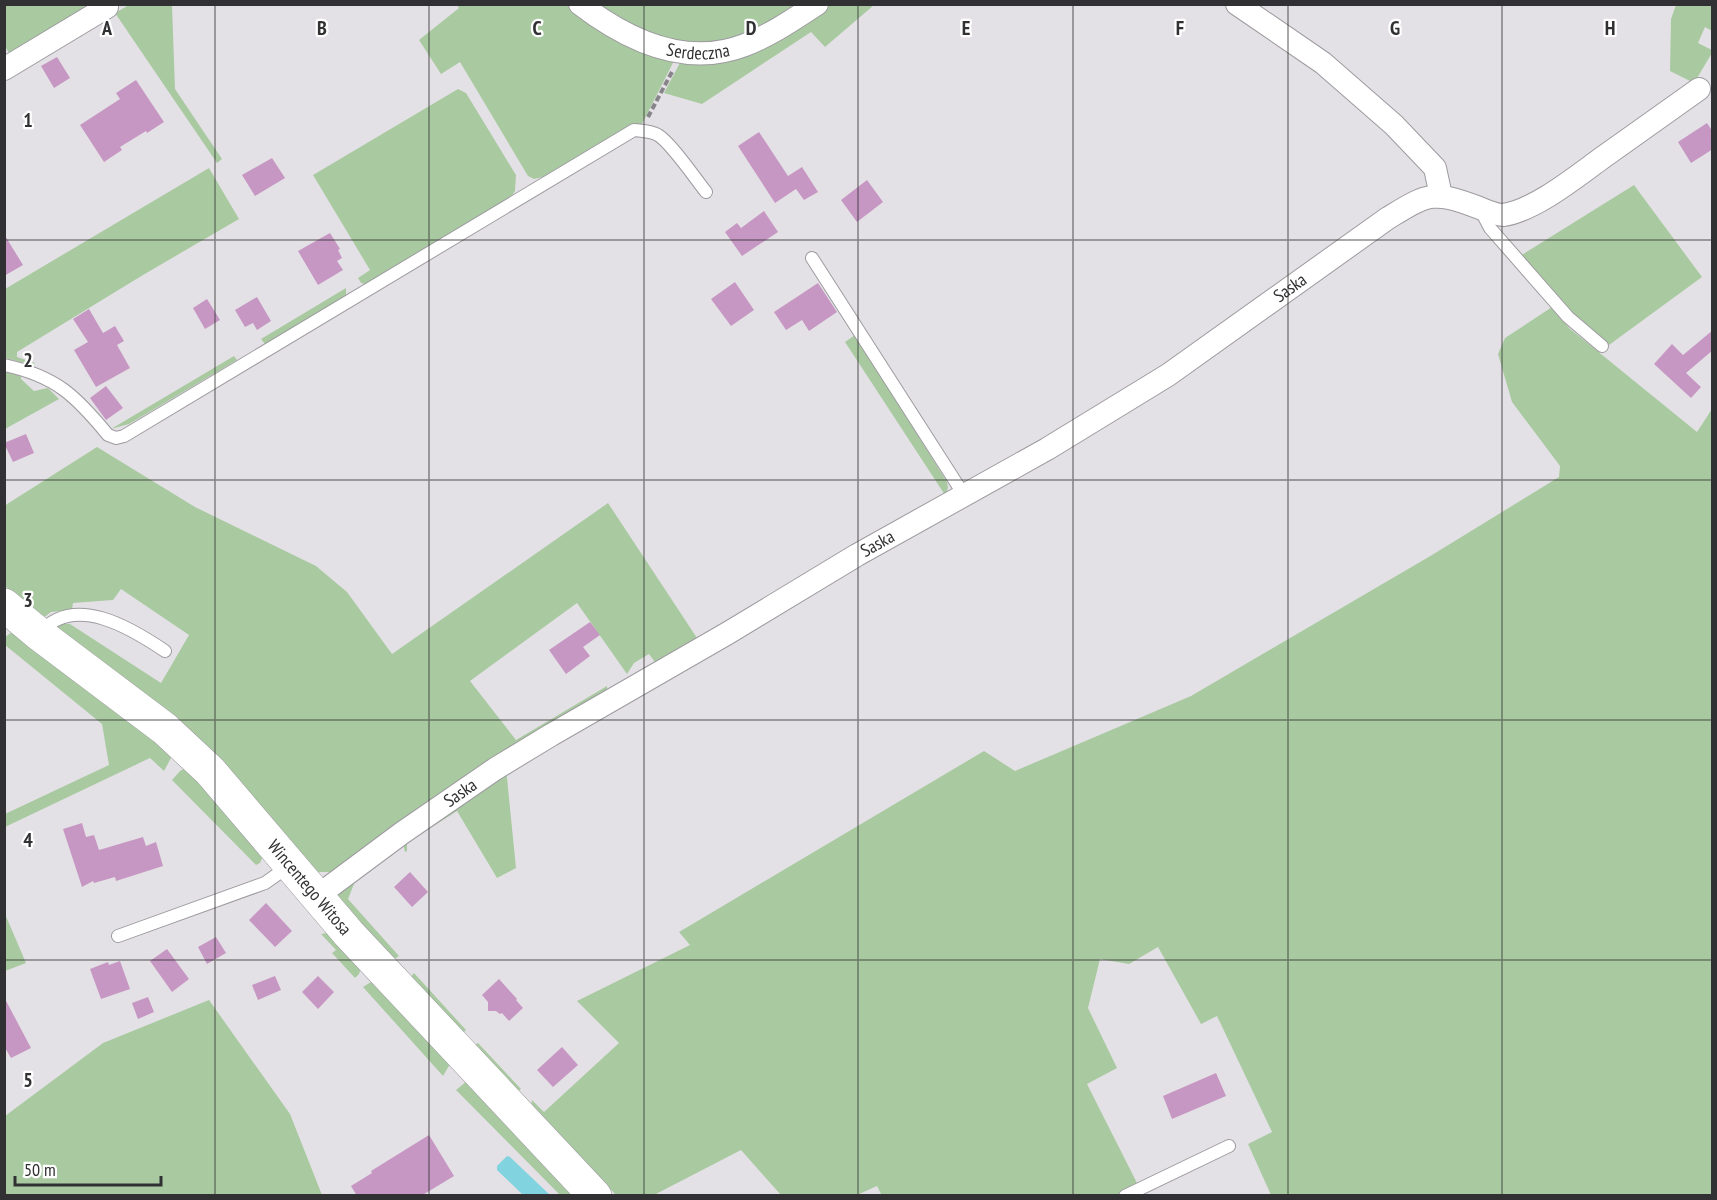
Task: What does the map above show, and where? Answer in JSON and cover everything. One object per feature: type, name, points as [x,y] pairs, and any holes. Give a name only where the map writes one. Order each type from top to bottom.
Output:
[{"type":"street","name":"Serdeczna","points":[[580,4],[606,24],[635,39],[682,53],[710,53],[743,46],[770,34],[817,4]]},
{"type":"street","points":[[1237,4],[1323,63],[1394,125],[1435,168],[1441,196],[1457,199],[1501,215],[1534,203],[1555,191],[1702,86]]},
{"type":"street","points":[[4,69],[107,7]]},
{"type":"street","name":"Saska","points":[[316,897],[402,833],[495,769],[857,555],[1047,449],[1168,375],[1388,218],[1427,197],[1441,196]]},
{"type":"street","name":"Wincentego Witosa","points":[[4,605],[39,634],[118,692],[189,750],[224,787],[349,934],[595,1196]]},
{"type":"lane","points":[[4,365],[46,378],[61,387],[76,398],[108,435],[116,438],[124,436],[634,130],[658,135],[668,143],[706,192]]},
{"type":"lane","points":[[1479,208],[1490,228],[1568,317],[1602,346]]},
{"type":"lane","points":[[812,258],[964,495]]},
{"type":"lane","points":[[39,634],[55,620],[74,615],[89,615],[125,626],[165,651]]},
{"type":"lane","points":[[118,936],[265,883],[290,865]]},
{"type":"lane","points":[[1125,1196],[1229,1146]]},
{"type":"path","points":[[641,130],[682,53]]},
{"type":"green space","points":[[5,5],[92,5],[10,55],[5,46]]},
{"type":"green space","points":[[129,5],[172,5],[175,89],[222,159],[217,163],[115,13]]},
{"type":"green space","points":[[457,5],[572,5],[677,55],[642,124],[627,127],[543,177],[534,179],[528,176],[460,62],[441,74],[419,40],[459,8]]},
{"type":"green space","points":[[587,5],[807,5],[741,42],[681,48]]},
{"type":"green space","points":[[823,5],[874,5],[825,47],[811,32],[702,104],[664,93],[683,57]]},
{"type":"green space","points":[[1676,5],[1712,5],[1712,31],[1705,27],[1698,43],[1712,50],[1712,53],[1694,83],[1670,71],[1671,19]]},
{"type":"green space","points":[[458,89],[466,93],[516,175],[515,191],[511,197],[371,282],[361,283],[358,278],[370,270],[313,175]]},
{"type":"green space","points":[[209,168],[239,219],[17,352],[17,357],[35,363],[33,365],[5,358],[5,289]]},
{"type":"green space","points":[[1634,185],[1702,277],[1609,345],[1574,317],[1520,256]]},
{"type":"green space","points":[[346,288],[346,296],[265,344],[261,339]]},
{"type":"green space","points":[[1552,307],[1569,328],[1697,432],[1712,409],[1712,1195],[1271,1195],[1248,1144],[1272,1132],[1217,1016],[1201,1024],[1158,947],[1129,964],[1100,959],[1088,1008],[1117,1068],[1087,1084],[1138,1185],[1117,1195],[882,1196],[877,1186],[857,1195],[781,1195],[741,1150],[654,1195],[616,1195],[531,1106],[532,1100],[544,1112],[619,1043],[577,1001],[690,945],[679,932],[984,751],[1015,771],[1191,696],[1432,555],[1559,477],[1560,466],[1512,402],[1498,354],[1505,338]]},
{"type":"green space","points":[[855,335],[947,482],[948,488],[945,495],[845,342]]},
{"type":"green space","points":[[234,356],[237,360],[129,424],[111,429]]},
{"type":"green space","points":[[4,371],[21,376],[21,379],[34,391],[48,388],[59,399],[5,429]]},
{"type":"green space","points":[[97,447],[195,507],[316,566],[347,592],[392,654],[608,503],[699,641],[658,666],[649,654],[634,663],[627,674],[577,603],[470,681],[516,740],[607,686],[607,693],[347,866],[330,872],[316,872],[55,628],[63,624],[70,624],[161,683],[189,635],[121,589],[113,600],[73,603],[72,610],[51,612],[42,619],[5,586],[4,506]]},
{"type":"green space","points":[[12,632],[139,728],[172,756],[164,771],[150,758],[5,827],[5,814],[109,765],[102,724],[5,645],[5,637]]},
{"type":"green space","points":[[185,768],[263,856],[260,863],[256,865],[172,780]]},
{"type":"green space","points":[[506,768],[516,868],[497,878],[457,811],[407,843],[405,852],[403,843]]},
{"type":"green space","points":[[356,879],[348,899],[399,956],[393,960],[335,895]]},
{"type":"green space","points":[[5,914],[26,963],[4,971]]},
{"type":"green space","points":[[327,933],[361,968],[355,978],[332,953],[336,950],[321,934]]},
{"type":"green space","points":[[414,973],[466,1030],[462,1034],[410,978]]},
{"type":"green space","points":[[371,982],[450,1064],[443,1076],[363,987]]},
{"type":"green space","points":[[209,1000],[290,1114],[322,1195],[5,1195],[5,1116],[103,1043]]},
{"type":"green space","points":[[478,1043],[521,1089],[517,1092],[474,1046]]},
{"type":"green space","points":[[467,1081],[575,1195],[560,1195],[456,1090]]},
{"type":"water","points":[[507,1156],[550,1195],[523,1195],[497,1170],[497,1166]]},
{"type":"building","points":[[57,57],[70,78],[54,88],[41,66]]},
{"type":"building","points":[[136,80],[164,122],[120,147],[122,150],[104,162],[80,125],[120,99],[116,93]]},
{"type":"building","points":[[1707,123],[1713,132],[1713,149],[1691,163],[1678,142]]},
{"type":"building","points":[[759,132],[788,176],[802,167],[818,192],[804,200],[796,189],[775,203],[738,146]]},
{"type":"building","points":[[272,158],[285,178],[255,196],[242,175]]},
{"type":"building","points":[[867,180],[883,202],[857,222],[841,200]]},
{"type":"building","points":[[764,211],[778,232],[742,256],[725,232],[737,223],[741,228]]},
{"type":"building","points":[[330,233],[340,249],[338,250],[342,258],[337,261],[343,270],[318,285],[298,251]]},
{"type":"building","points":[[4,234],[23,265],[4,276]]},
{"type":"building","points":[[735,282],[754,310],[731,326],[711,299]]},
{"type":"building","points":[[818,283],[837,312],[809,331],[802,320],[786,330],[774,312]]},
{"type":"building","points":[[257,297],[271,321],[257,330],[253,323],[245,327],[235,310]]},
{"type":"building","points":[[207,299],[220,320],[205,329],[193,308]]},
{"type":"building","points":[[89,309],[103,333],[115,326],[124,341],[117,345],[130,368],[96,387],[74,350],[88,342],[73,319]]},
{"type":"building","points":[[1713,330],[1713,350],[1686,373],[1701,387],[1691,398],[1654,364],[1672,344],[1683,355]]},
{"type":"building","points":[[106,386],[123,408],[106,420],[90,398]]},
{"type":"building","points":[[26,434],[34,453],[13,462],[4,443]]},
{"type":"building","points":[[590,622],[600,635],[583,647],[590,656],[566,674],[549,650]]},
{"type":"building","points":[[82,823],[86,837],[94,835],[99,850],[143,837],[146,846],[156,842],[163,866],[116,881],[115,877],[94,883],[93,881],[82,887],[63,829]]},
{"type":"building","points":[[410,872],[428,892],[412,907],[394,887]]},
{"type":"building","points":[[266,903],[292,931],[275,947],[249,920]]},
{"type":"building","points":[[216,937],[226,953],[207,964],[198,947]]},
{"type":"building","points":[[167,949],[189,979],[172,992],[150,961]]},
{"type":"building","points":[[120,961],[130,989],[101,999],[90,969],[108,962],[109,965]]},
{"type":"building","points":[[275,976],[281,990],[258,1000],[252,985]]},
{"type":"building","points":[[318,976],[334,992],[318,1009],[302,992]]},
{"type":"building","points":[[499,979],[523,1008],[509,1021],[502,1013],[488,1011],[488,1002],[482,995]]},
{"type":"building","points":[[4,997],[31,1048],[11,1058],[4,1046]]},
{"type":"building","points":[[148,997],[154,1012],[138,1019],[132,1003]]},
{"type":"building","points":[[562,1047],[578,1065],[553,1087],[537,1070]]},
{"type":"building","points":[[1216,1073],[1226,1096],[1172,1119],[1163,1096]]},
{"type":"building","points":[[429,1135],[454,1176],[421,1196],[357,1196],[351,1186]]}]
